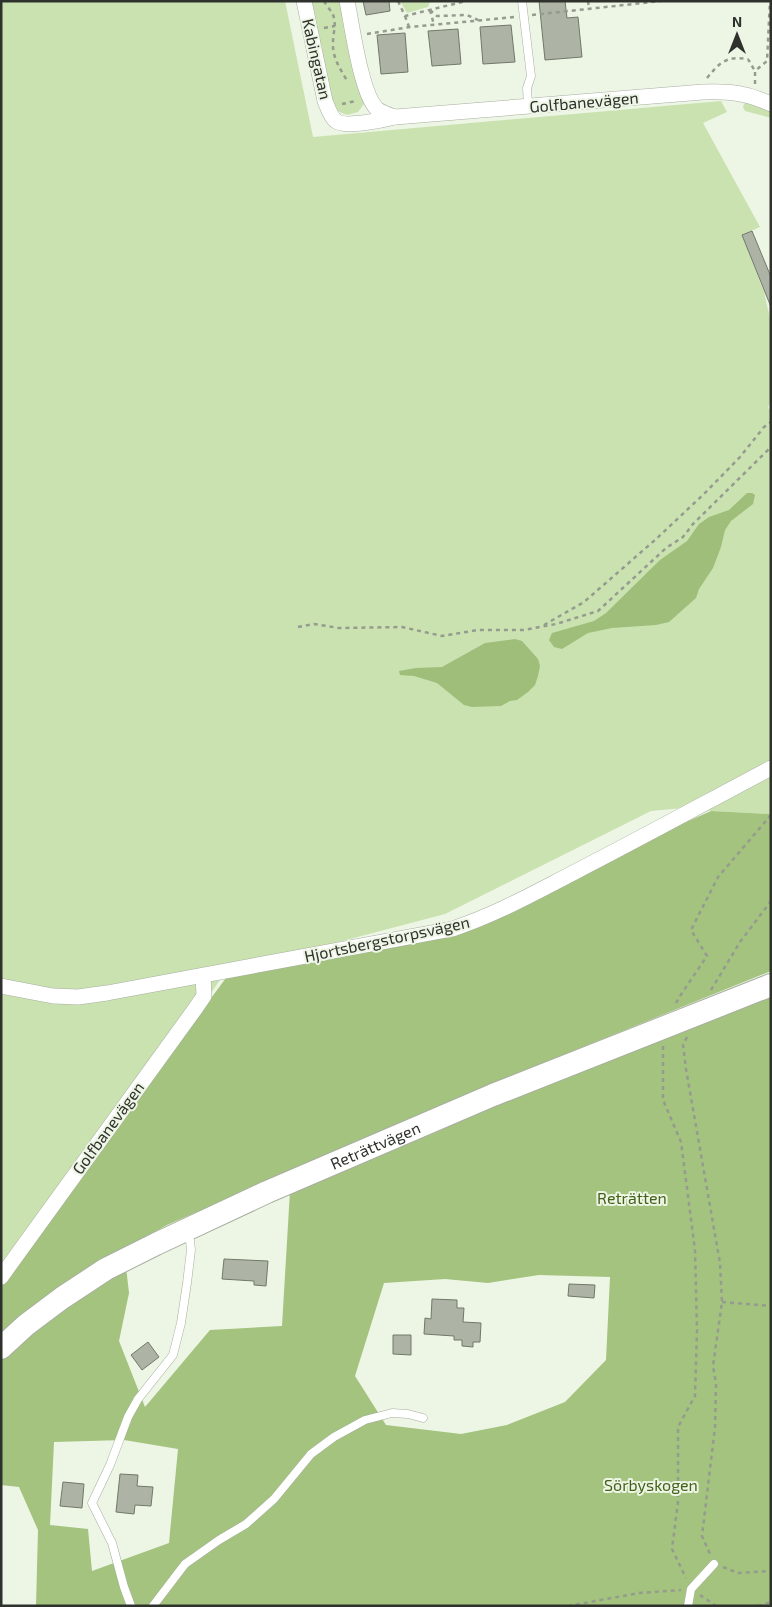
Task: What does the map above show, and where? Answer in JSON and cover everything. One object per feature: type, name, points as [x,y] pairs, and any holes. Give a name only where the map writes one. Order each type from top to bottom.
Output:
[{"type":"street","name":"Kabingatan","points":[[304,1],[325,101],[335,121],[341,124],[359,123],[395,117]]},
{"type":"street","points":[[347,1],[362,71],[363,100],[368,110],[359,123]]},
{"type":"street","name":"Golfbanevägen","points":[[395,117],[703,92],[744,94],[771,104]]},
{"type":"street","points":[[363,100],[395,117]]},
{"type":"street","name":"Hjortsbergstorpsvägen","points":[[1,986],[53,996],[107,993],[452,929],[475,921],[628,845],[771,768]]},
{"type":"street","name":"Golfbanevägen","points":[[1,1277],[204,996],[203,976]]},
{"type":"street","name":"Reträttvägen","points":[[1,1348],[26,1325],[98,1274],[189,1228],[266,1192],[494,1095],[771,985]]},
{"type":"lane","points":[[522,1],[531,76],[526,88],[528,106]]},
{"type":"lane","points":[[131,1606],[112,1543],[92,1503],[110,1465],[128,1417],[138,1399],[173,1355],[181,1324],[187,1284],[191,1250],[189,1228]]},
{"type":"lane","points":[[153,1606],[185,1564],[246,1524],[274,1499],[311,1454],[334,1437],[365,1420],[392,1413],[408,1414],[423,1418]]},
{"type":"lane","points":[[688,1606],[691,1589],[714,1564]]},
{"type":"path","points":[[324,1],[334,16],[334,54],[341,71],[351,86]]},
{"type":"path","points":[[398,1],[409,27]]},
{"type":"path","points":[[405,16],[466,1]]},
{"type":"path","points":[[588,1],[589,8]]},
{"type":"path","points":[[755,98],[755,71],[767,61],[769,51],[770,1]]},
{"type":"path","points":[[430,10],[437,16],[467,15],[480,21]]},
{"type":"path","points":[[430,10],[434,25]]},
{"type":"path","points":[[310,31],[351,22]]},
{"type":"path","points":[[354,94],[363,100]]},
{"type":"path","points":[[542,627],[584,602],[655,540],[704,494],[740,457],[764,427],[771,422]]},
{"type":"path","points":[[298,627],[314,624],[339,628],[402,627],[442,636],[478,630],[524,630],[542,627],[598,610],[666,548],[683,537],[693,524],[771,447]]},
{"type":"path","points":[[716,1606],[691,1589],[672,1549],[678,1502],[678,1427],[695,1396],[697,1330],[695,1250],[681,1142],[663,1100],[662,1034],[680,996],[707,956],[691,930],[718,877],[771,815]]},
{"type":"path","points":[[709,992],[740,942],[771,900]]},
{"type":"path","points":[[695,1015],[683,1045],[720,1263],[722,1302],[713,1366],[716,1383],[715,1427],[702,1536],[714,1564],[738,1573],[771,1571]]},
{"type":"path","points":[[722,1302],[771,1306]]},
{"type":"path","points":[[568,1606],[639,1593],[691,1589]]},
{"type":"path","points":[[758,1606],[771,1602]]},
{"type":"shaded area","points":[[1,1],[285,1],[313,137],[721,101],[727,112],[703,123],[760,227],[742,235],[764,292],[771,323],[771,398],[768,408],[771,410],[771,814],[711,811],[694,807],[651,811],[445,914],[225,972],[175,1048],[1,1280]]},
{"type":"shaded area","points":[[308,1],[343,1],[364,104],[358,112],[347,115],[335,110]]},
{"type":"shaded area","points":[[400,1],[430,1],[428,7],[407,13]]},
{"type":"shaded area","points":[[745,102],[771,109],[771,118],[745,111],[743,107]]},
{"type":"shaded area","points":[[747,493],[755,495],[753,504],[731,521],[725,530],[713,568],[699,589],[696,598],[669,622],[656,625],[612,628],[588,633],[562,649],[554,647],[549,640],[552,633],[594,621],[606,613],[660,560],[687,541],[699,524],[709,517],[729,510]]},
{"type":"shaded area","points":[[515,639],[522,641],[538,659],[540,666],[538,676],[535,685],[528,692],[517,700],[510,701],[501,706],[472,707],[464,705],[437,683],[414,676],[400,675],[399,671],[442,667],[485,643]]},
{"type":"green space","points":[[711,811],[771,814],[771,971],[496,1082],[167,1225],[65,1282],[23,1313],[1,1333],[1,1281],[226,978],[475,925],[648,839]]},
{"type":"green space","name":"Sörbyskogen","points":[[771,990],[771,1606],[36,1606],[38,1530],[19,1487],[1,1485],[1,1359],[43,1322],[126,1267],[129,1293],[119,1341],[145,1407],[210,1330],[282,1326],[290,1191],[439,1131],[507,1098]],"holes":[[[539,1275],[610,1277],[606,1360],[565,1402],[507,1425],[461,1434],[386,1425],[355,1376],[384,1283],[445,1279],[488,1283]],[[124,1440],[178,1449],[169,1543],[92,1571],[88,1529],[50,1525],[54,1442]]]},
{"type":"building","points":[[363,1],[389,1],[390,11],[366,15]]},
{"type":"building","points":[[539,1],[565,1],[567,18],[578,17],[582,57],[545,60]]},
{"type":"building","points":[[511,25],[515,62],[483,64],[480,27]]},
{"type":"building","points":[[458,29],[461,64],[432,66],[428,31]]},
{"type":"building","points":[[405,33],[408,72],[381,74],[377,35]]},
{"type":"building","points":[[752,231],[771,277],[771,307],[742,235]]},
{"type":"building","points":[[224,1259],[268,1261],[266,1286],[254,1285],[254,1281],[222,1279]]},
{"type":"building","points":[[569,1284],[595,1285],[594,1298],[568,1296]]},
{"type":"building","points":[[432,1299],[457,1300],[457,1308],[464,1308],[463,1322],[481,1323],[480,1342],[473,1342],[473,1347],[462,1346],[462,1340],[454,1340],[454,1336],[424,1334],[425,1318],[431,1319]]},
{"type":"building","points":[[393,1335],[411,1335],[411,1355],[393,1354]]},
{"type":"building","points":[[148,1342],[159,1357],[142,1370],[131,1355]]},
{"type":"building","points":[[120,1474],[138,1475],[137,1486],[153,1487],[151,1506],[135,1505],[134,1514],[116,1512]]},
{"type":"building","points":[[63,1482],[84,1484],[82,1508],[60,1506]]},
{"type":"park label","name":"Reträtten","points":[[632,1198]]}]
